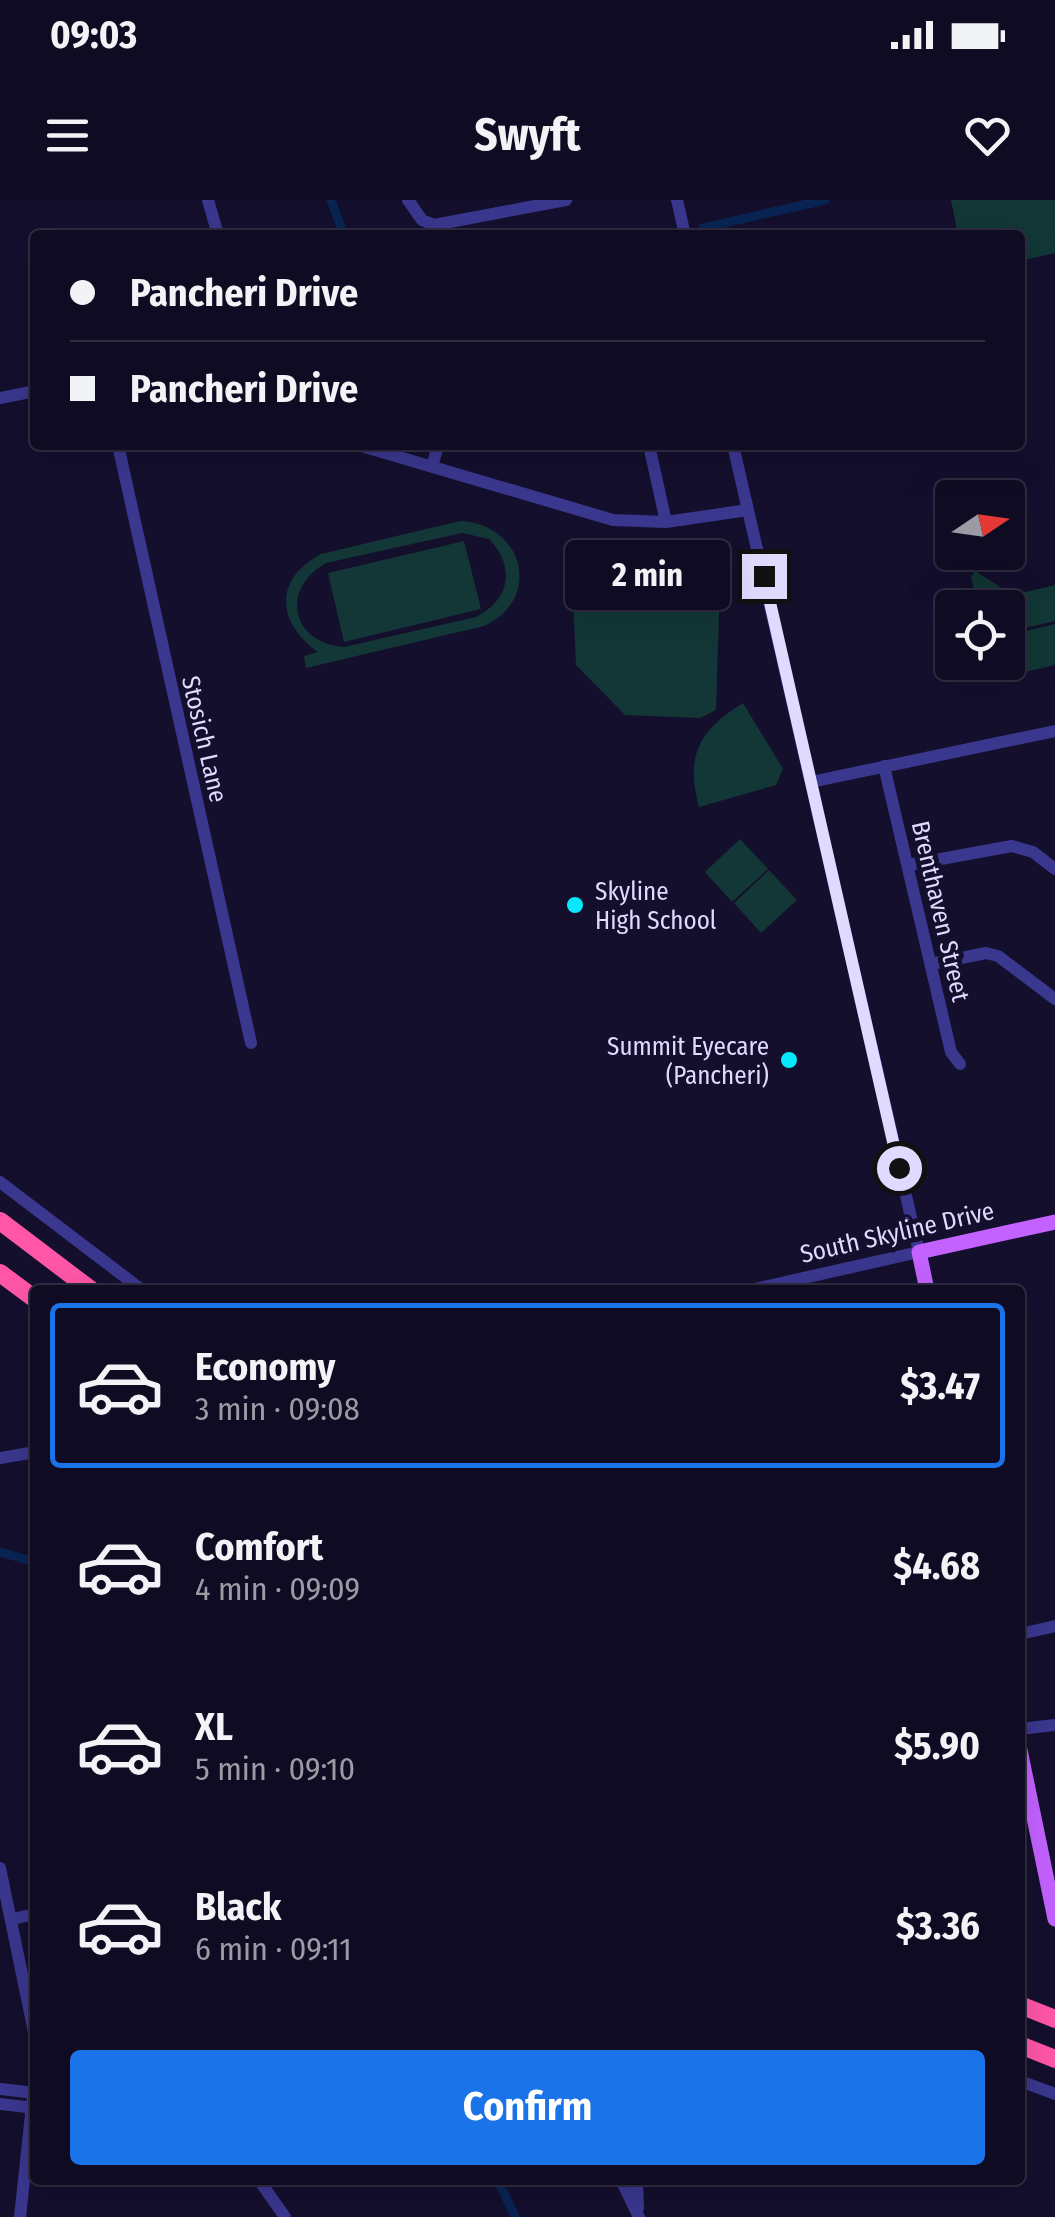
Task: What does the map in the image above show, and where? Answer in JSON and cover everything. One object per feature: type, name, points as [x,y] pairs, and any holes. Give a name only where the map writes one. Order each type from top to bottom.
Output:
[{"type":"highway","points":[[0,1222],[84,1285]]},
{"type":"highway","points":[[0,1273],[30,1295]]},
{"type":"highway","points":[[1025,2007],[1055,2019]]},
{"type":"highway","points":[[1025,2047],[1055,2058]]},
{"type":"main road","name":"South Skyline Drive","points":[[918,1252],[1055,1222]]},
{"type":"main road","points":[[918,1252],[927,1285]]},
{"type":"main road","points":[[1025,1774],[1055,1920]]},
{"type":"street","points":[[208,200],[217,230]]},
{"type":"street","points":[[408,200],[422,220],[434,225],[566,200]]},
{"type":"street","points":[[676,200],[684,230]]},
{"type":"street","points":[[0,398],[30,393]]},
{"type":"street","name":"Stosich Lane","points":[[119,450],[251,1042]]},
{"type":"street","points":[[374,450],[613,520],[666,522],[748,510]]},
{"type":"street","points":[[432,468],[437,450]]},
{"type":"street","points":[[649,450],[666,522]]},
{"type":"street","points":[[734,450],[918,1252]]},
{"type":"street","points":[[811,782],[1055,731]]},
{"type":"street","name":"Brenthaven Street","points":[[884,766],[951,1052],[960,1064]]},
{"type":"street","points":[[908,865],[1012,846],[1034,852],[1055,869]]},
{"type":"street","points":[[931,964],[986,953],[998,956],[1055,999]]},
{"type":"street","points":[[0,1182],[135,1285]]},
{"type":"street","name":"South Skyline Drive","points":[[772,1285],[918,1252]]},
{"type":"street","points":[[0,1458],[30,1453]]},
{"type":"street","points":[[1025,1633],[1055,1626]]},
{"type":"street","points":[[1025,1728],[1055,1724]]},
{"type":"street","points":[[0,1868],[30,2011]]},
{"type":"street","points":[[12,1919],[30,1915]]},
{"type":"street","points":[[1025,2083],[1055,2094]]},
{"type":"street","points":[[0,2089],[30,2099]]},
{"type":"street","points":[[0,2104],[30,2100]]},
{"type":"street","points":[[20,2217],[30,2133]]},
{"type":"street","points":[[263,2185],[285,2217]]},
{"type":"street","points":[[624,2185],[638,2216]]},
{"type":"street","points":[[637,2185],[638,2216]]},
{"type":"green space","points":[[951,200],[1055,200],[1055,253],[1025,260],[1025,230],[957,230]]},
{"type":"green space","points":[[460,521],[482,525],[499,535],[518,564],[519,582],[514,599],[503,614],[484,626],[306,668],[304,656],[318,652],[294,628],[286,601],[295,576],[321,554]],"holes":[[[462,533],[489,539],[503,561],[505,582],[496,602],[476,617],[344,647],[312,636],[303,626],[298,613],[302,587],[326,563]]]},
{"type":"green space","points":[[464,541],[481,609],[344,642],[328,573]]},
{"type":"green space","points":[[707,568],[720,581],[716,710],[700,718],[625,715],[576,665],[572,574]]},
{"type":"green space","points":[[975,571],[1005,590],[974,590],[971,577]]},
{"type":"green space","points":[[1055,585],[1055,621],[1025,628],[1025,592]]},
{"type":"green space","points":[[1055,624],[1055,665],[1025,672],[1025,631]]},
{"type":"green space","points":[[743,703],[783,769],[776,785],[699,807],[694,773],[699,746],[716,723]]},
{"type":"green space","points":[[740,839],[768,869],[732,902],[705,872]]},
{"type":"green space","points":[[769,870],[797,900],[761,933],[734,903]]},
{"type":"waterway","points":[[331,200],[342,230]]},
{"type":"waterway","points":[[703,228],[825,200]]},
{"type":"waterway","points":[[0,1552],[30,1561]]},
{"type":"waterway","points":[[500,2185],[515,2217]]},
{"type":"place","name":"Skyline High School","points":[[575,905]]},
{"type":"place","name":"Summit Eyecare (Pancheri)","points":[[789,1060]]},
{"type":"route","points":[[764,576],[899,1168]]}]
